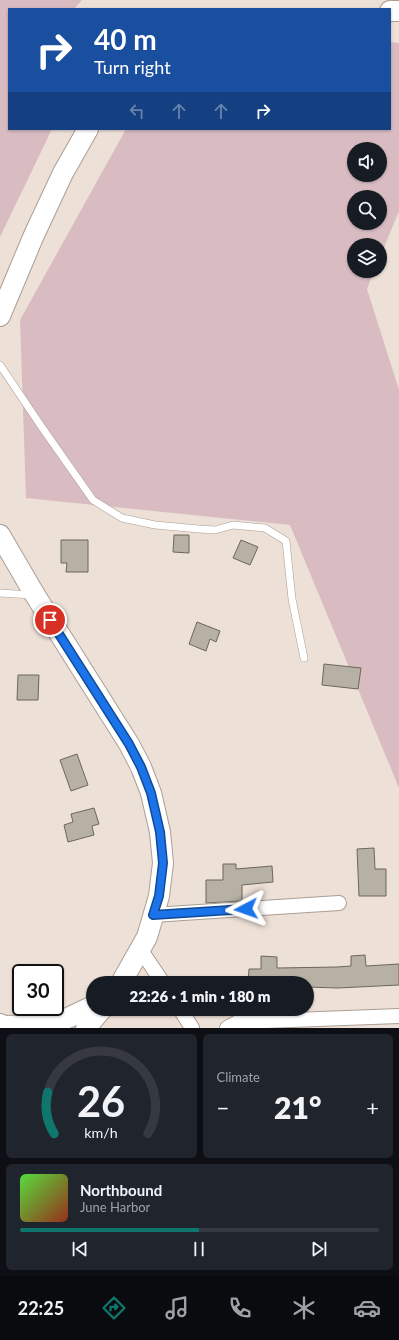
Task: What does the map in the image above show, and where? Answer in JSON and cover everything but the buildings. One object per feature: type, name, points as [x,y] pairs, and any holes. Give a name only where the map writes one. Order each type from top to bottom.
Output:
[{"type":"main road","points":[[0,316],[34,235],[60,180],[87,130]]},
{"type":"main road","points":[[0,535],[35,595],[129,744],[141,767],[148,787],[160,832],[163,863],[159,896],[147,936],[125,976]]},
{"type":"main road","points":[[0,1025],[4,1027],[44,1027],[86,1009]]},
{"type":"main road","points":[[86,1028],[96,1016]]},
{"type":"street","points":[[153,915],[339,903]]},
{"type":"street","points":[[140,949],[158,976]]},
{"type":"street","points":[[184,1016],[192,1028]]},
{"type":"street","points":[[227,1028],[238,1022],[399,1016]]},
{"type":"lane","points":[[0,365],[40,426],[93,500],[122,518],[155,525],[199,529],[215,530],[233,525],[265,528],[286,540],[292,599],[304,658]]},
{"type":"lane","points":[[0,593],[35,595]]},
{"type":"shaded area","points":[[0,0],[82,0],[75,8],[8,8],[8,130],[52,130],[0,237]]},
{"type":"shaded area","points":[[391,42],[399,43],[399,211],[387,240],[387,238],[347,238],[347,278],[371,278],[367,289],[399,390],[399,788],[290,525],[26,498],[20,320],[125,130],[391,130]]},
{"type":"route","points":[[50,620],[129,744],[141,767],[151,793],[160,832],[163,863],[159,896],[153,915],[246,909]]}]
